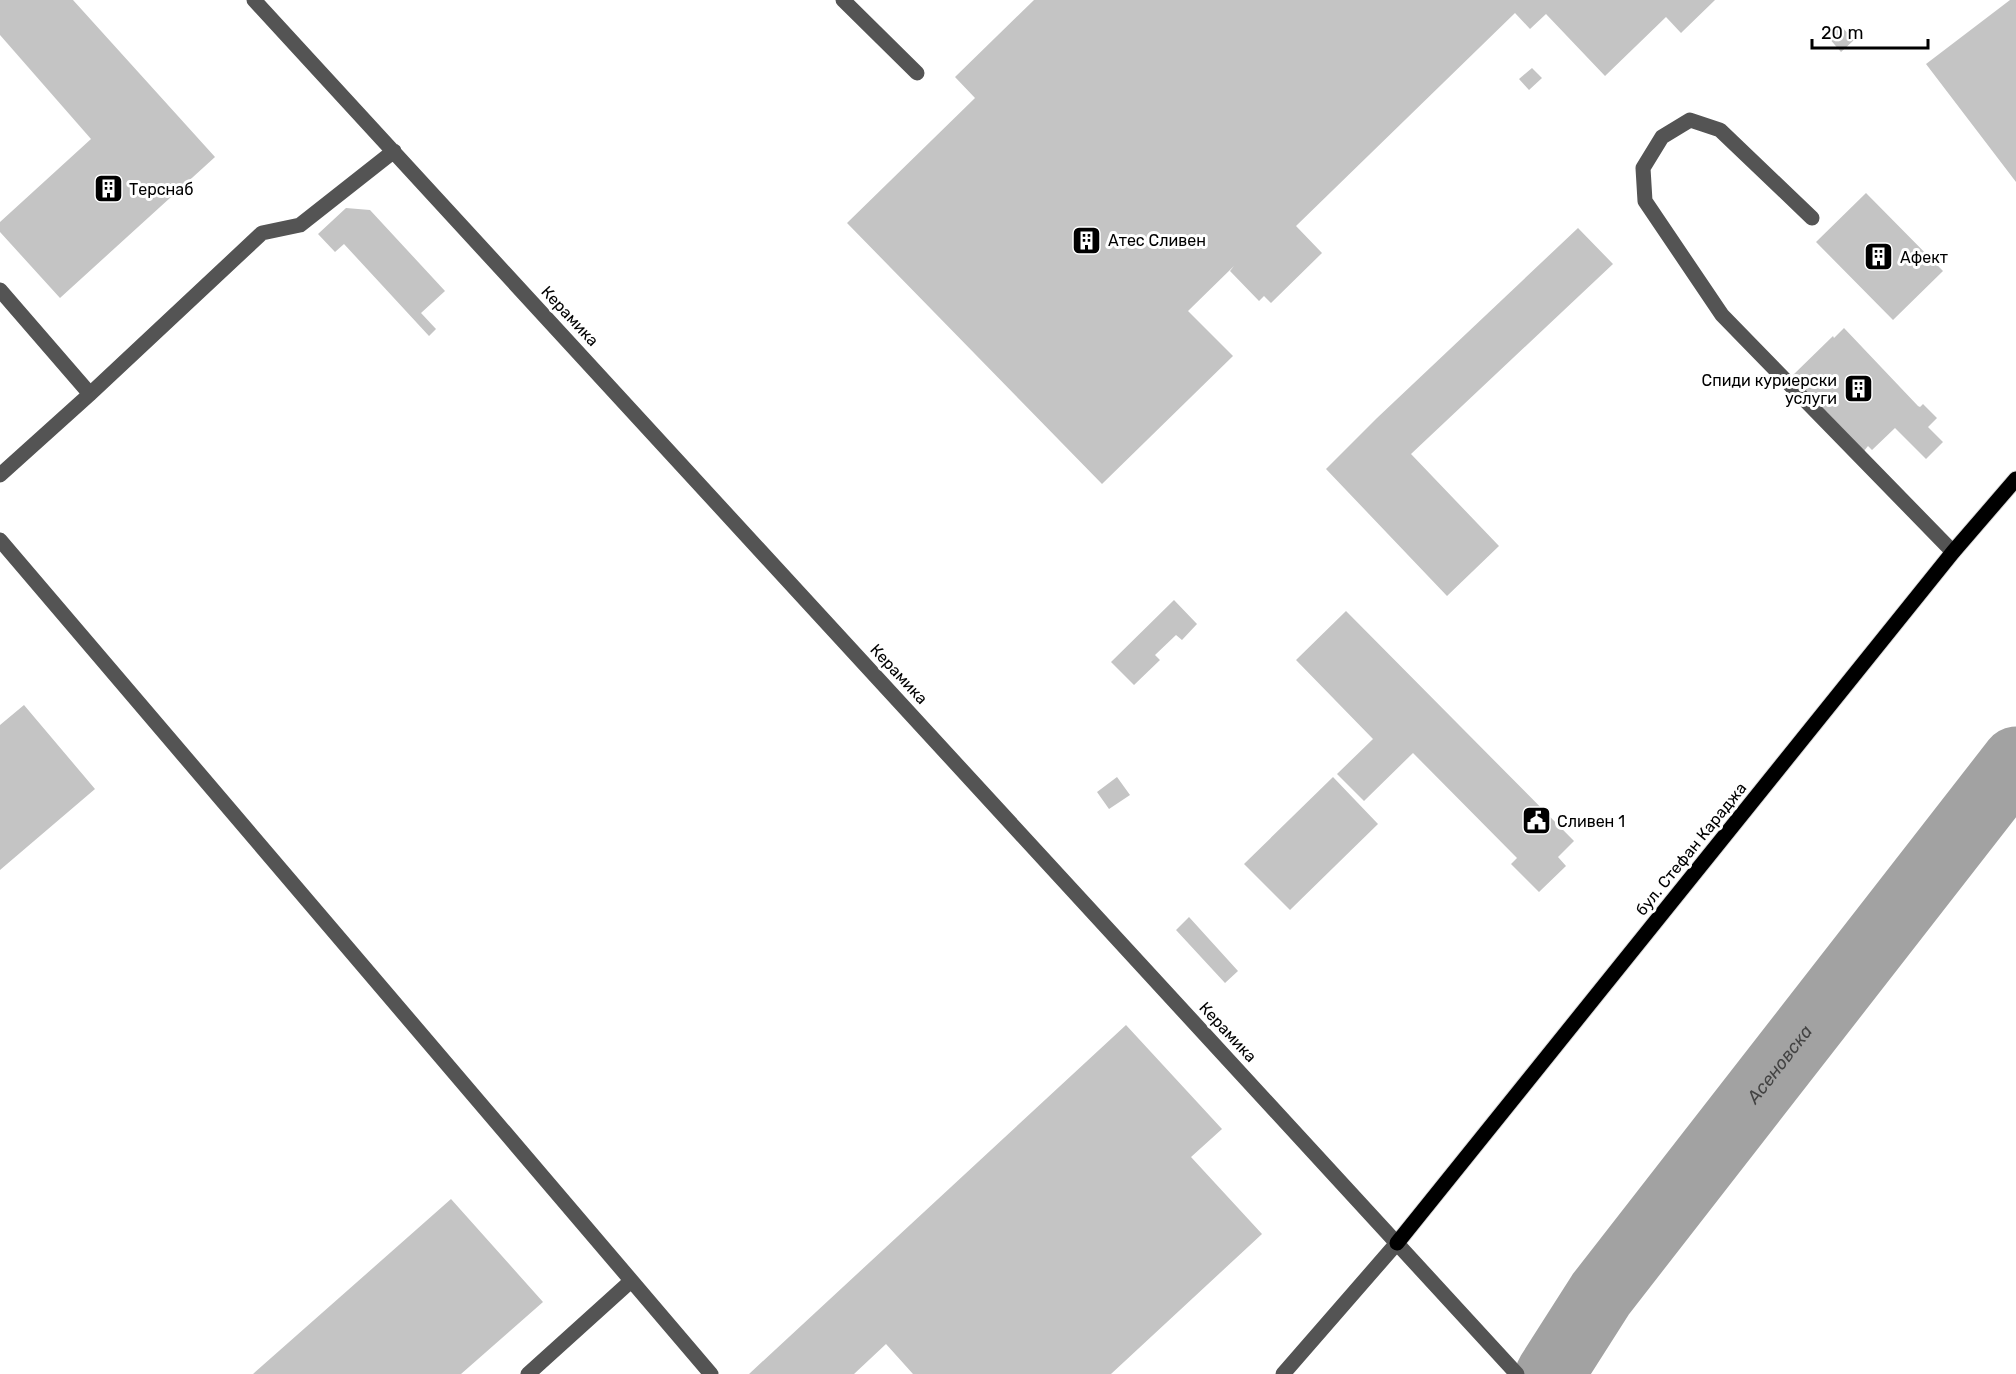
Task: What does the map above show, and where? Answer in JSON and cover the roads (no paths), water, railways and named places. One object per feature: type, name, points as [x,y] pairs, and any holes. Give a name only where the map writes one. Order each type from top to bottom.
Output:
[{"type":"main road","name":"бул. Стефан Караджа","points":[[1397,1243],[1953,552],[2016,479]]},
{"type":"street","name":"Керамика","points":[[254,0],[1517,1374]]},
{"type":"street","points":[[843,0],[917,73]]},
{"type":"street","points":[[1812,218],[1720,130],[1690,120],[1662,137],[1643,168],[1646,201],[1722,315],[1953,552]]},
{"type":"street","points":[[0,475],[262,233],[300,225],[394,151]]},
{"type":"street","points":[[0,290],[90,394]]},
{"type":"street","points":[[0,540],[711,1374]]},
{"type":"street","points":[[1283,1374],[1397,1243]]},
{"type":"street","points":[[528,1374],[631,1281]]},
{"type":"waterway","name":"Асеновска","points":[[1550,1374],[1601,1294],[2016,761]]},
{"type":"place","name":"Терснаб","points":[[108,189]]},
{"type":"place","name":"Атес Сливен","points":[[1087,240]]},
{"type":"place","name":"Афект","points":[[1879,257]]},
{"type":"place","name":"Спиди куриерски услуги","points":[[1858,389]]},
{"type":"place","name":"Сливен 1","points":[[1536,821]]}]
